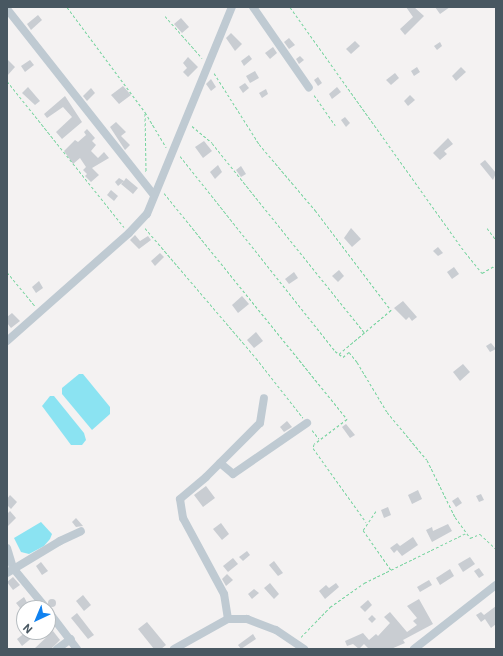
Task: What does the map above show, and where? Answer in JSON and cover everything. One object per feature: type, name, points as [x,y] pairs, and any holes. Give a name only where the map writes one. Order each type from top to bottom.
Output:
[{"type":"street","points":[[7,341],[129,233],[147,214],[232,7]]},
{"type":"street","points":[[253,7],[309,88]]},
{"type":"street","points":[[7,9],[154,195]]},
{"type":"street","points":[[228,619],[224,594],[183,518],[180,499],[220,463],[260,423],[264,398]]},
{"type":"street","points":[[220,463],[233,474],[307,423]]},
{"type":"street","points":[[10,571],[81,531]]},
{"type":"street","points":[[7,548],[10,571],[38,600]]},
{"type":"street","points":[[414,649],[496,585]]},
{"type":"street","points":[[174,649],[228,619],[247,619],[296,642],[304,649]]},
{"type":"street","points":[[56,621],[77,649]]},
{"type":"street","points":[[58,649],[71,639]]},
{"type":"path","points":[[67,7],[145,112],[171,154],[178,153],[338,354],[342,357],[349,352],[357,362],[387,412],[427,460],[455,517],[470,538],[480,534],[496,549]]},
{"type":"path","points":[[290,7],[465,252],[482,273],[496,265]]},
{"type":"path","points":[[165,16],[208,65],[259,144],[315,210],[391,310],[338,354]]},
{"type":"path","points":[[7,81],[129,233]]},
{"type":"path","points":[[309,88],[335,125]]},
{"type":"path","points":[[145,112],[147,187]]},
{"type":"path","points":[[186,120],[212,143],[365,332]]},
{"type":"path","points":[[158,187],[347,419],[319,440],[313,448],[366,522]]},
{"type":"path","points":[[140,223],[256,358],[319,440]]},
{"type":"path","points":[[487,228],[496,240]]},
{"type":"path","points":[[7,272],[40,312]]},
{"type":"path","points":[[376,511],[366,522],[363,530],[391,570]]},
{"type":"path","points":[[296,642],[330,607],[364,583],[467,533]]},
{"type":"water","points":[[79,374],[83,374],[110,407],[110,414],[92,430],[62,394],[62,388]]},
{"type":"water","points":[[50,396],[54,396],[84,433],[86,440],[82,445],[71,445],[42,406]]},
{"type":"water","points":[[41,522],[52,534],[50,539],[44,546],[29,554],[21,552],[14,538]]},
{"type":"building","points":[[406,7],[414,7],[424,16],[405,35],[400,29],[413,17]]},
{"type":"building","points":[[435,7],[450,7],[440,14]]},
{"type":"building","points":[[38,15],[42,20],[31,30],[27,24]]},
{"type":"building","points":[[181,18],[189,27],[182,33],[174,24]]},
{"type":"building","points":[[231,33],[242,44],[235,51],[226,38]]},
{"type":"building","points":[[289,38],[295,45],[289,49],[284,42]]},
{"type":"building","points":[[355,41],[360,46],[351,54],[346,49]]},
{"type":"building","points":[[440,42],[442,46],[437,50],[434,46]]},
{"type":"building","points":[[273,47],[277,53],[270,59],[265,53]]},
{"type":"building","points":[[249,55],[252,59],[244,66],[241,61]]},
{"type":"building","points":[[300,56],[304,60],[299,64],[296,59]]},
{"type":"building","points":[[188,57],[198,67],[188,77],[183,72],[187,68],[183,63]]},
{"type":"building","points":[[7,59],[15,67],[7,76]]},
{"type":"building","points":[[30,60],[34,65],[25,72],[21,66]]},
{"type":"building","points":[[417,67],[420,72],[414,76],[411,71]]},
{"type":"building","points":[[461,67],[466,72],[456,81],[452,76]]},
{"type":"building","points":[[255,71],[259,78],[250,83],[246,76]]},
{"type":"building","points":[[395,73],[399,78],[391,85],[386,80]]},
{"type":"building","points":[[318,77],[322,83],[318,86],[314,80]]},
{"type":"building","points":[[211,79],[216,87],[211,91],[206,84]]},
{"type":"building","points":[[245,83],[249,88],[243,93],[239,87]]},
{"type":"building","points":[[123,86],[131,95],[119,104],[111,95]]},
{"type":"building","points":[[28,87],[40,101],[35,105],[22,93]]},
{"type":"building","points":[[337,87],[341,92],[332,99],[329,94]]},
{"type":"building","points":[[91,88],[95,93],[87,101],[83,96]]},
{"type":"building","points":[[266,89],[268,94],[262,98],[259,93]]},
{"type":"building","points":[[410,95],[415,100],[408,106],[404,101]]},
{"type":"building","points":[[65,96],[82,122],[62,139],[56,132],[72,117],[63,107],[47,118],[44,114]]},
{"type":"building","points":[[345,117],[350,123],[346,127],[341,120]]},
{"type":"building","points":[[116,122],[126,132],[121,136],[130,145],[125,150],[110,127]]},
{"type":"building","points":[[87,129],[95,138],[92,141],[96,145],[91,151],[98,158],[104,152],[109,158],[92,168],[99,175],[91,182],[85,176],[87,174],[83,170],[86,167],[80,158],[73,164],[64,151],[75,140],[78,142],[86,135],[84,132]]},
{"type":"building","points":[[448,138],[453,144],[444,151],[447,154],[440,160],[433,153]]},
{"type":"building","points":[[204,141],[212,151],[203,158],[195,147]]},
{"type":"building","points":[[485,160],[496,173],[493,180],[480,164]]},
{"type":"building","points":[[218,165],[222,172],[215,179],[210,172]]},
{"type":"building","points":[[241,166],[246,174],[241,177],[236,170]]},
{"type":"building","points":[[119,178],[124,181],[118,186],[115,182]]},
{"type":"building","points":[[126,178],[138,188],[133,194],[121,184]]},
{"type":"building","points":[[111,190],[118,196],[114,201],[107,195]]},
{"type":"building","points":[[351,228],[361,239],[352,247],[344,238]]},
{"type":"building","points":[[135,235],[140,241],[148,236],[151,240],[139,249],[130,240]]},
{"type":"building","points":[[438,247],[443,253],[438,256],[433,251]]},
{"type":"building","points":[[160,253],[164,257],[155,266],[151,261]]},
{"type":"building","points":[[454,267],[459,274],[452,279],[447,272]]},
{"type":"building","points":[[339,270],[344,276],[338,282],[332,276]]},
{"type":"building","points":[[294,272],[298,278],[289,284],[285,279]]},
{"type":"building","points":[[39,281],[43,288],[36,293],[32,287]]},
{"type":"building","points":[[242,296],[249,304],[238,313],[232,305]]},
{"type":"building","points":[[403,301],[417,317],[412,321],[409,317],[406,320],[394,308]]},
{"type":"building","points":[[12,313],[20,321],[11,328],[7,323],[7,317]]},
{"type":"building","points":[[256,332],[263,341],[254,348],[247,340]]},
{"type":"building","points":[[491,343],[496,349],[490,352],[486,346]]},
{"type":"building","points":[[463,364],[470,372],[460,381],[453,372]]},
{"type":"building","points":[[287,421],[292,427],[284,432],[280,427]]},
{"type":"building","points":[[346,424],[355,435],[350,438],[342,427]]},
{"type":"building","points":[[206,486],[215,498],[203,507],[194,495]]},
{"type":"building","points":[[418,490],[422,499],[412,504],[408,495]]},
{"type":"building","points":[[481,494],[484,500],[479,502],[476,496]]},
{"type":"building","points":[[10,495],[17,502],[11,509],[7,505],[7,499]]},
{"type":"building","points":[[458,497],[462,503],[456,507],[452,501]]},
{"type":"building","points":[[388,507],[391,515],[384,518],[381,510]]},
{"type":"building","points":[[10,511],[16,518],[7,527],[7,514]]},
{"type":"building","points":[[76,518],[83,526],[76,527],[72,522]]},
{"type":"building","points":[[221,523],[229,534],[222,540],[213,529]]},
{"type":"building","points":[[448,524],[452,531],[432,542],[426,530],[432,527],[433,531]]},
{"type":"building","points":[[413,537],[418,545],[402,556],[397,550],[394,553],[390,548],[397,543],[400,546]]},
{"type":"building","points":[[247,551],[250,555],[243,561],[239,557]]},
{"type":"building","points":[[470,557],[475,564],[463,572],[458,564]]},
{"type":"building","points":[[233,558],[238,564],[228,572],[223,566]]},
{"type":"building","points":[[274,561],[283,573],[278,576],[269,565]]},
{"type":"building","points":[[41,562],[48,571],[42,575],[36,566]]},
{"type":"building","points":[[479,568],[484,575],[479,578],[474,571]]},
{"type":"building","points":[[450,569],[454,576],[440,585],[436,578]]},
{"type":"building","points":[[227,574],[233,580],[226,586],[222,579]]},
{"type":"building","points":[[13,577],[20,585],[13,590],[7,582]]},
{"type":"building","points":[[429,580],[432,585],[420,592],[417,587]]},
{"type":"building","points":[[270,583],[279,594],[274,599],[264,588]]},
{"type":"building","points":[[336,583],[339,587],[325,599],[319,591],[326,585],[329,588]]},
{"type":"building","points":[[254,589],[259,593],[252,599],[248,594]]},
{"type":"building","points":[[83,595],[91,605],[84,611],[76,601]]},
{"type":"building","points":[[419,599],[433,624],[403,640],[405,643],[391,649],[369,649],[364,644],[359,649],[353,644],[347,646],[345,641],[363,633],[369,640],[376,634],[378,636],[390,623],[384,617],[390,612],[407,632],[417,625],[413,621],[417,618],[407,606]]},
{"type":"building","points":[[368,600],[372,605],[365,612],[360,607]]},
{"type":"building","points":[[496,606],[496,624],[491,628],[485,619],[481,622],[476,615],[481,612],[484,615]]},
{"type":"building","points":[[77,613],[94,635],[88,639],[71,618]]},
{"type":"building","points":[[372,615],[376,619],[372,623],[368,619]]},
{"type":"building","points":[[147,622],[166,645],[161,649],[154,649],[138,629]]},
{"type":"building","points":[[253,634],[256,639],[241,649],[238,645]]},
{"type":"building","points":[[56,635],[60,640],[52,648],[34,649],[44,640],[56,640]]},
{"type":"building","points":[[18,640],[29,640],[22,646]]}]
